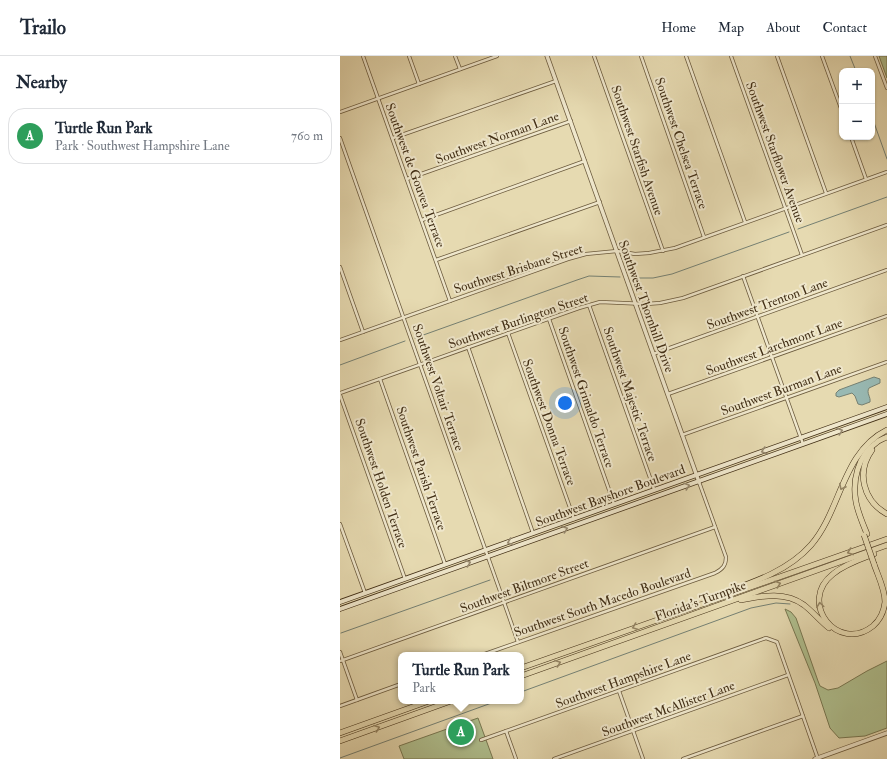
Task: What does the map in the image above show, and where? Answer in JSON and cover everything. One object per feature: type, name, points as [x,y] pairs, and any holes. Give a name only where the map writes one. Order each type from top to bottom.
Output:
[{"type":"highway","points":[[678,612],[769,574],[801,555],[820,533],[855,460],[877,435],[887,430]]},
{"type":"highway","points":[[865,535],[856,504],[854,488],[855,479],[857,470],[867,452],[876,442],[884,438]]},
{"type":"highway","points":[[884,438],[874,448],[866,461],[863,481],[868,497],[877,508],[887,514]]},
{"type":"highway","points":[[860,453],[852,478],[851,495],[853,506],[887,592]]},
{"type":"highway","name":"Florida's Turnpike","points":[[524,667],[887,539]]},
{"type":"highway","points":[[876,563],[885,600],[881,616],[869,629],[861,632],[844,633],[835,629],[830,625],[821,611],[819,598],[824,583],[841,568],[887,547]]},
{"type":"highway","name":"Florida's Turnpike","points":[[524,675],[887,547]]},
{"type":"highway","points":[[728,603],[766,595],[783,596],[803,604],[827,627],[836,633],[843,636],[852,637],[862,636],[880,624],[887,609]]},
{"type":"highway","points":[[340,733],[421,704]]},
{"type":"highway","points":[[340,741],[443,704]]},
{"type":"main road","name":"Southwest Bayshore Boulevard","points":[[340,602],[887,407]]},
{"type":"main road","name":"Southwest Bayshore Boulevard","points":[[340,609],[887,414]]},
{"type":"main road","points":[[626,507],[628,502],[645,496],[647,493]]},
{"type":"main road","points":[[587,521],[590,518],[610,511],[614,504]]},
{"type":"main road","points":[[410,584],[411,579],[436,570],[438,567]]},
{"type":"main road","points":[[375,597],[377,594],[399,586],[405,579]]},
{"type":"street","name":"Southwest de Gouvea Terrace","points":[[363,56],[450,301]]},
{"type":"street","points":[[409,56],[419,84]]},
{"type":"street","points":[[455,56],[460,69]]},
{"type":"street","points":[[340,112],[497,56]]},
{"type":"street","name":"Southwest Thornhill Drive","points":[[548,56],[726,557],[726,563]]},
{"type":"street","name":"Southwest Starfish Avenue","points":[[594,56],[663,251]]},
{"type":"street","name":"Southwest Chelsea Terrace","points":[[641,56],[704,237]]},
{"type":"street","points":[[686,56],[745,222]]},
{"type":"street","name":"Southwest Starflower Avenue","points":[[731,56],[802,255]]},
{"type":"street","points":[[777,56],[826,193]]},
{"type":"street","points":[[822,56],[839,104]]},
{"type":"street","points":[[875,56],[887,88]]},
{"type":"street","points":[[393,138],[556,81]]},
{"type":"street","name":"Southwest Norman Lane","points":[[407,179],[571,121]]},
{"type":"street","name":"Southwest Voltair Terrace","points":[[340,138],[518,642]]},
{"type":"street","points":[[852,140],[866,179]]},
{"type":"street","points":[[422,220],[585,161]]},
{"type":"street","name":"Southwest Brisbane Street","points":[[340,340],[568,259],[586,254],[617,251],[635,254],[649,254],[663,251],[887,172]]},
{"type":"street","points":[[436,260],[600,202]]},
{"type":"street","name":"Southwest Burlington Street","points":[[340,394],[420,364],[589,305],[600,302],[660,303],[683,298],[887,224]]},
{"type":"street","points":[[340,267],[363,332]]},
{"type":"street","name":"Southwest Trenton Lane","points":[[653,354],[887,270]]},
{"type":"street","points":[[743,276],[803,444]]},
{"type":"street","name":"Southwest Majestic Terrace","points":[[589,305],[654,490]]},
{"type":"street","name":"Southwest Larchmont Lane","points":[[668,394],[887,316]]},
{"type":"street","name":"Southwest Grimaldo Terrace","points":[[549,319],[614,504]]},
{"type":"street","name":"Southwest Donna Terrace","points":[[508,333],[574,519]]},
{"type":"street","points":[[468,348],[533,533]]},
{"type":"street","name":"Southwest Burman Lane","points":[[682,435],[887,362]]},
{"type":"street","name":"Southwest Parish Terrace","points":[[380,379],[445,564]]},
{"type":"street","name":"Southwest Holden Terrace","points":[[340,394],[405,579]]},
{"type":"street","points":[[340,524],[365,593]]},
{"type":"street","name":"Southwest Biltmore Street","points":[[342,661],[715,527]]},
{"type":"street","name":"Southwest South Macedo Boulevard","points":[[490,652],[715,573],[722,570],[726,563]]},
{"type":"street","name":"Southwest Hampshire Lane","points":[[481,740],[766,638],[777,642],[788,675]]},
{"type":"street","points":[[340,652],[357,700]]},
{"type":"street","points":[[788,675],[817,759],[887,733]]},
{"type":"street","name":"Southwest McAllister Lane","points":[[554,759],[788,675]]},
{"type":"street","points":[[340,706],[398,685]]},
{"type":"street","points":[[619,691],[643,759]]},
{"type":"street","points":[[683,759],[803,716]]},
{"type":"street","points":[[506,731],[516,759]]},
{"type":"green space","points":[[879,56],[887,56],[887,78]]},
{"type":"green space","points":[[785,609],[791,612],[796,618],[820,686],[828,690],[838,688],[887,661],[887,728],[865,736],[839,738],[830,728],[815,683]]},
{"type":"green space","points":[[478,718],[493,759],[404,759],[399,746]]},
{"type":"water","points":[[874,377],[880,379],[880,383],[869,388],[868,392],[870,402],[862,405],[858,404],[852,393],[839,397],[836,396],[836,393],[839,390]]},
{"type":"waterway","points":[[850,56],[855,68]]},
{"type":"waterway","points":[[875,125],[887,159]]},
{"type":"waterway","points":[[798,229],[887,197]]},
{"type":"waterway","points":[[633,278],[653,278],[672,274],[789,232]]},
{"type":"waterway","points":[[415,338],[589,276],[620,277]]},
{"type":"waterway","points":[[340,365],[405,341]]},
{"type":"waterway","points":[[341,633],[490,580]]},
{"type":"waterway","points":[[524,691],[751,608],[776,603],[790,604]]},
{"type":"waterway","points":[[340,758],[489,704]]},
{"type":"place","name":"Turtle Run Park","points":[[461,732]]}]
